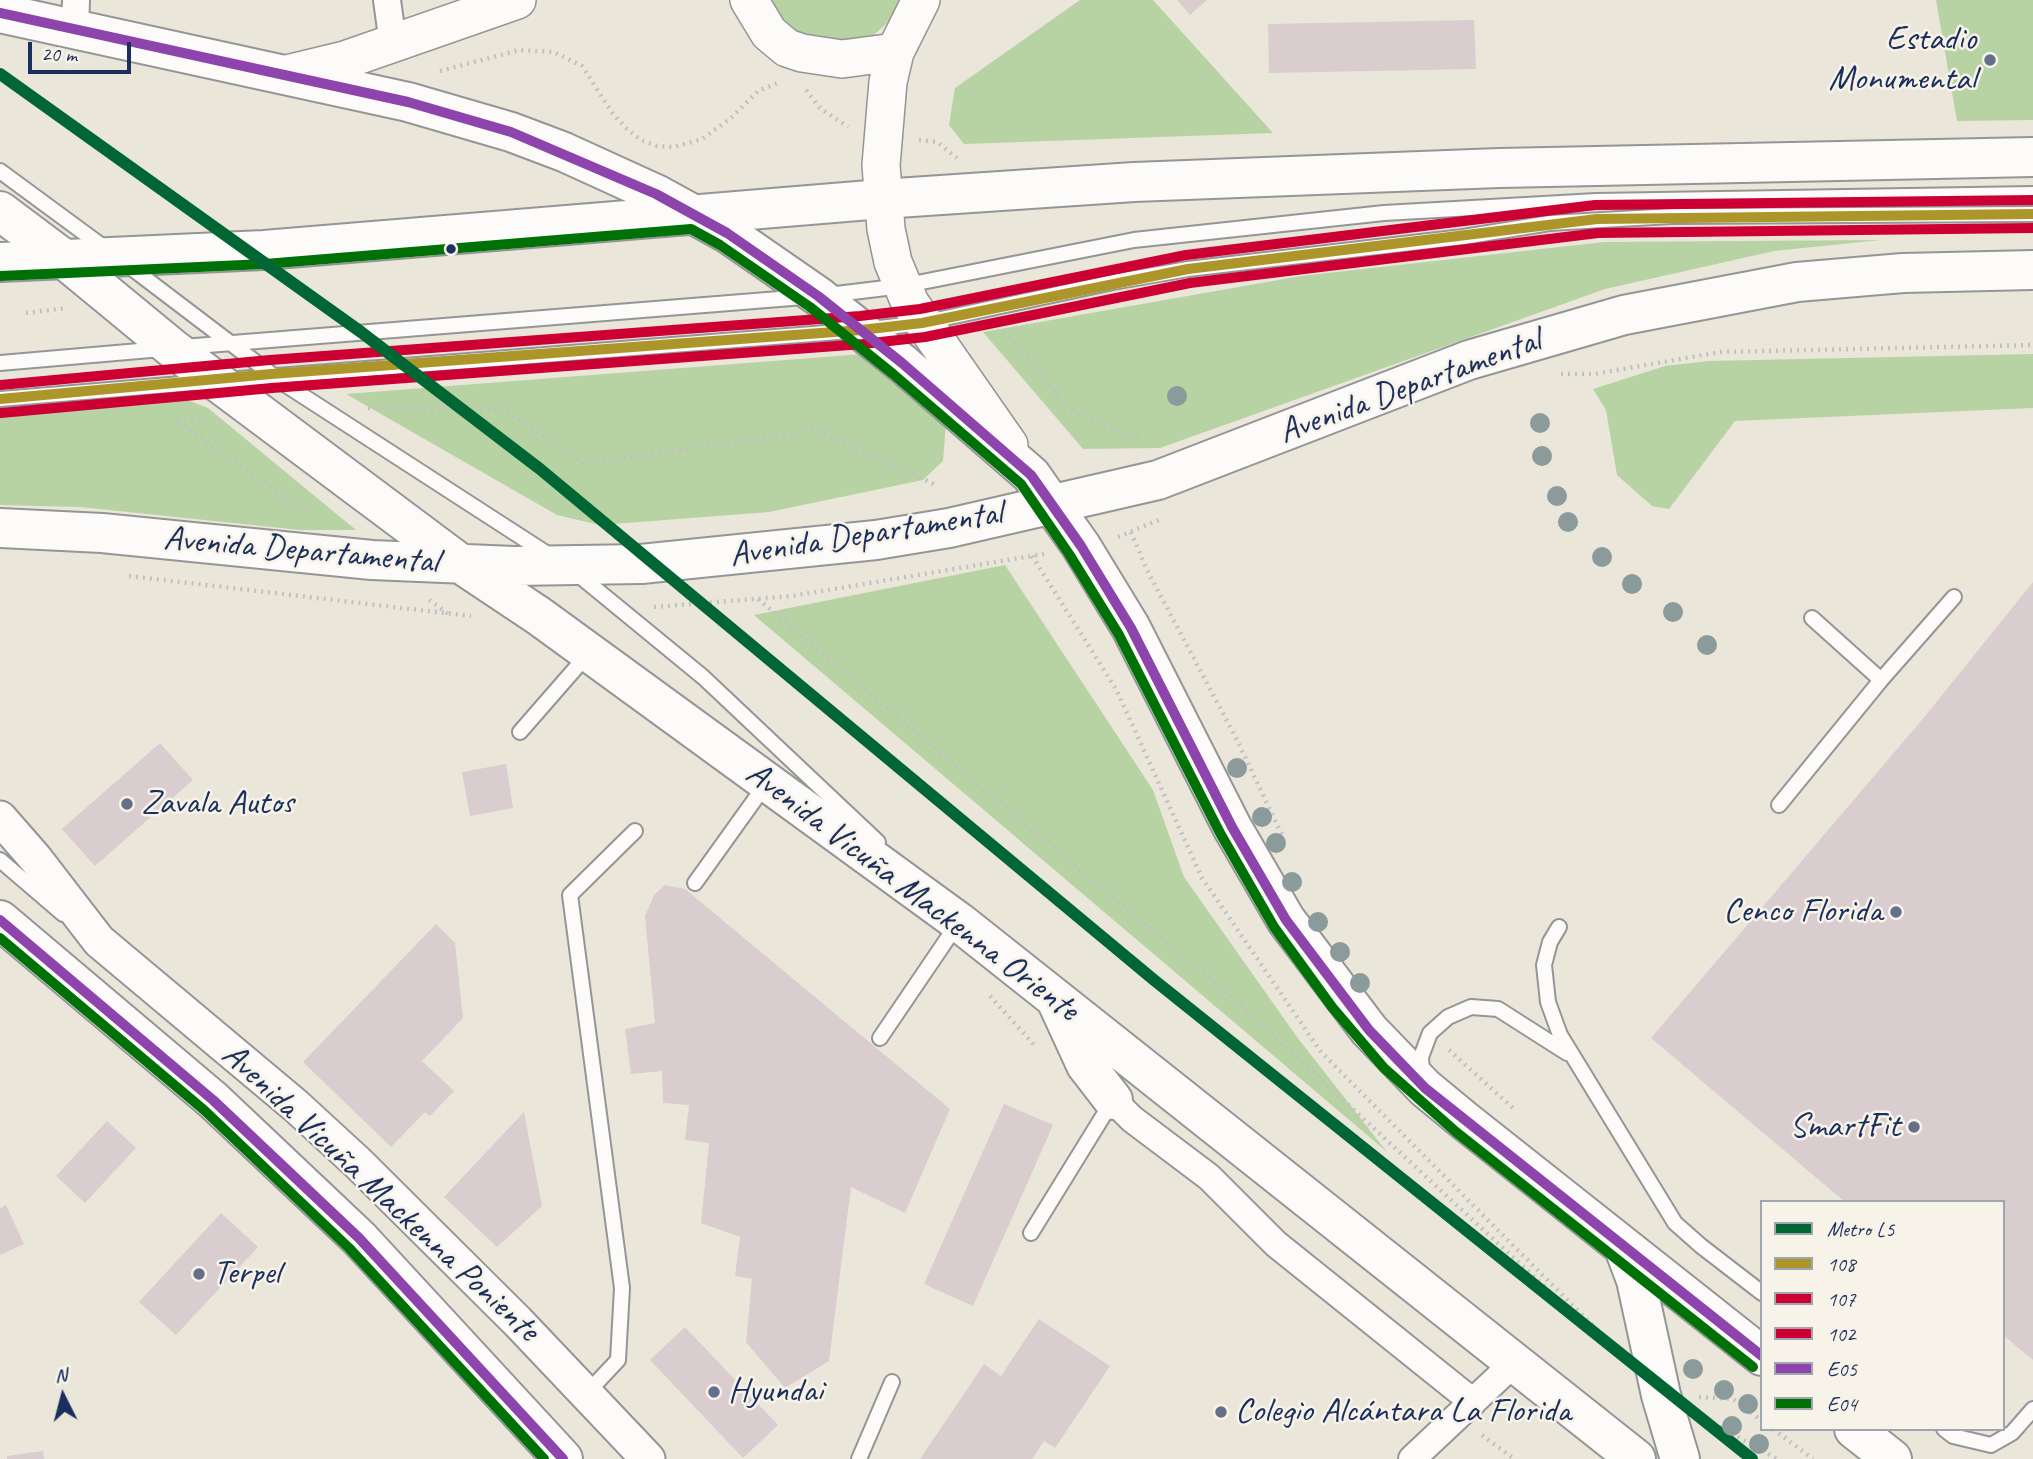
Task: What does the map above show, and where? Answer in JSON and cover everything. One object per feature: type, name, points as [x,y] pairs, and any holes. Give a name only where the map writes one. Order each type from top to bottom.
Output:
[{"type":"main road","points":[[283,75],[345,60],[517,0]]},
{"type":"main road","points":[[749,0],[769,33],[787,48],[842,59],[895,52]]},
{"type":"main road","points":[[921,0],[895,52],[881,135],[882,199],[893,262],[902,286],[922,323],[1042,489],[1102,580],[1155,670],[1233,827],[1286,920],[1343,999],[1425,1088],[1760,1354]]},
{"type":"main road","points":[[0,13],[75,16],[283,75],[408,102],[510,132],[616,175],[694,215],[759,253],[818,296],[861,330],[1042,489]]},
{"type":"main road","points":[[0,262],[264,250],[882,199],[1160,181],[1485,169],[2033,157]]},
{"type":"main road","name":"Avenida Vicuña Mackenna Oriente","points":[[0,211],[64,259],[172,348],[461,564],[589,653],[959,922],[1636,1459]]},
{"type":"main road","name":"Avenida Departamental","points":[[0,528],[102,533],[372,560],[567,566],[715,559],[876,540],[949,528],[1042,489],[1158,480],[1469,360],[1624,315],[1797,282],[1903,273],[2033,270]]},
{"type":"main road","name":"Avenida Vicuña Mackenna Poniente","points":[[0,920],[213,1100],[319,1199],[359,1238],[563,1459]]},
{"type":"main road","points":[[1055,996],[1086,1065],[1113,1100]]},
{"type":"main road","points":[[1623,1248],[1642,1305],[1661,1395],[1680,1459]]},
{"type":"main road","points":[[1857,1431],[1892,1459]]},
{"type":"street","points":[[387,0],[393,44]]},
{"type":"street","name":"Avenida Vicuña Mackenna Poniente","points":[[0,818],[44,868],[99,941],[348,1153],[453,1255],[648,1459]]},
{"type":"street","points":[[1113,1100],[1132,1119],[1209,1177],[1276,1244],[1465,1409]]},
{"type":"street","points":[[1412,1459],[1515,1362]]},
{"type":"lane","points":[[0,171],[271,374],[567,566],[636,621],[742,713],[959,922],[880,1038]]},
{"type":"lane","points":[[0,363],[227,342],[818,296],[902,286],[1134,240],[1384,213],[1596,201],[2033,194]]},
{"type":"lane","points":[[0,399],[271,374],[861,330],[922,323],[1176,271],[1463,237],[1550,223],[1672,216],[2033,215]]},
{"type":"lane","points":[[1779,805],[1881,680],[1954,597]]},
{"type":"lane","points":[[1812,618],[1881,680]]},
{"type":"lane","points":[[520,732],[589,653]]},
{"type":"lane","points":[[695,883],[766,784]]},
{"type":"lane","points":[[586,1394],[618,1360],[622,1288],[570,895],[635,831]]},
{"type":"lane","name":"Avenida Vicuña Mackenna Poniente","points":[[0,860],[99,941]]},
{"type":"lane","points":[[1559,927],[1546,954],[1544,984],[1552,1017],[1571,1056],[1675,1223],[1701,1247],[1760,1291]]},
{"type":"lane","points":[[1425,1088],[1421,1057],[1430,1033],[1448,1017],[1471,1007],[1498,1009],[1571,1056]]},
{"type":"lane","points":[[1031,1233],[1113,1100]]},
{"type":"lane","points":[[859,1459],[892,1382]]},
{"type":"lane","points":[[1947,1431],[1953,1436],[1991,1445],[2012,1433],[2033,1409]]},
{"type":"path","points":[[432,72],[519,50],[554,52],[582,66],[613,114],[627,129],[641,140],[657,146],[674,147],[702,139],[732,118],[758,91],[782,82]]},
{"type":"path","points":[[795,84],[807,90],[820,108],[851,129],[937,142],[964,163],[973,192]]},
{"type":"path","points":[[1002,333],[1025,353],[1068,411],[1139,438]]},
{"type":"path","points":[[1561,374],[1595,374],[1720,352],[2033,345]]},
{"type":"path","points":[[320,407],[504,409],[585,464],[818,430],[938,486]]},
{"type":"path","points":[[177,421],[204,418]]},
{"type":"path","points":[[1131,532],[1147,570],[1235,736],[1287,844]]},
{"type":"path","points":[[1032,556],[1116,689]]},
{"type":"path","points":[[757,599],[1244,1008],[1621,1357]]},
{"type":"path","points":[[980,986],[1045,1057]]},
{"type":"path","points":[[1661,1395],[1777,1459]]},
{"type":"path","points":[[1465,1409],[1514,1459]]},
{"type":"path","points":[[1776,1431],[1813,1459]]},
{"type":"green space","points":[[765,0],[901,0],[886,24],[866,42],[834,45],[789,30]]},
{"type":"green space","points":[[1080,0],[1153,0],[1273,133],[964,144],[949,125],[955,88]]},
{"type":"green space","name":"Estadio Monumental","points":[[1936,0],[2033,0],[2033,120],[1957,121]]},
{"type":"green space","points":[[1881,240],[1774,251],[1605,289],[1160,448],[1083,449],[983,332],[1301,276],[1604,242]]},
{"type":"green space","points":[[863,354],[946,422],[943,461],[923,480],[769,512],[600,525],[557,515],[346,394]]},
{"type":"green space","points":[[2033,354],[2033,408],[1735,421],[1669,509],[1652,506],[1617,475],[1606,410],[1593,389],[1665,366],[1709,361]]},
{"type":"green space","points":[[169,393],[208,408],[356,530],[300,530],[80,507],[0,505],[0,406]]},
{"type":"green space","points":[[1005,565],[1153,790],[1184,877],[1297,1037],[1387,1152],[754,615]]},
{"type":"building","points":[[1177,0],[1207,0],[1190,15]]},
{"type":"building","points":[[1474,20],[1476,69],[1269,73],[1268,24]]},
{"type":"building","name":"Cenco Florida","points":[[2033,582],[2033,1360],[2005,1337],[2005,1200],[1843,1200],[1651,1038],[1926,715]]},
{"type":"building","name":"Zavala Autos","points":[[160,743],[193,780],[95,866],[62,829]]},
{"type":"building","points":[[506,764],[513,808],[470,816],[462,772]]},
{"type":"building","points":[[665,885],[685,889],[950,1109],[905,1213],[851,1187],[829,1361],[785,1388],[746,1342],[752,1279],[735,1276],[740,1237],[701,1223],[709,1143],[685,1140],[689,1105],[663,1103],[662,1071],[631,1074],[625,1029],[655,1023],[645,916],[654,895]]},
{"type":"building","points":[[436,924],[455,943],[463,1018],[422,1061],[454,1091],[430,1116],[425,1112],[391,1147],[303,1062]]},
{"type":"building","points":[[1004,1104],[1053,1125],[973,1306],[924,1284]]},
{"type":"building","points":[[524,1112],[542,1206],[497,1247],[444,1197]]},
{"type":"building","points":[[107,1121],[136,1148],[85,1203],[56,1176]]},
{"type":"building","points":[[6,1205],[24,1244],[0,1255],[0,1208]]},
{"type":"building","name":"Terpel","points":[[221,1213],[258,1247],[176,1335],[139,1302]]},
{"type":"building","points":[[1039,1319],[1110,1366],[1055,1448],[1044,1441],[1032,1459],[920,1459],[984,1364],[1001,1376]]},
{"type":"building","name":"Hyundai","points":[[685,1327],[778,1425],[743,1458],[650,1360]]},
{"type":"building","points":[[43,1451],[44,1459],[7,1459],[7,1456]]},
{"type":"metro line","name":"L5","points":[[0,74],[361,332],[540,469],[1154,980],[1752,1459]]},
{"type":"transit line","name":"E05","points":[[0,13],[408,102],[511,132],[656,194],[727,233],[818,296],[902,363],[1031,475],[1081,546],[1131,628],[1232,827],[1286,920],[1369,1030],[1425,1088],[1760,1354]]},
{"type":"transit line","name":"102","points":[[0,385],[270,360],[860,316],[920,309],[1186,255],[1595,205],[2033,200]]},
{"type":"transit line","name":"108","points":[[0,399],[271,374],[861,330],[922,323],[1188,269],[1597,219],[2033,214]]},
{"type":"transit line","name":"107","points":[[1,413],[272,388],[863,344],[925,337],[1190,283],[1598,233],[2033,228]]},
{"type":"transit line","name":"E04","points":[[1,276],[265,264],[691,229],[720,245],[810,307],[1021,484],[1069,554],[1119,635],[1220,833],[1274,927],[1332,1007],[1384,1068],[1456,1132],[1753,1367]]},
{"type":"transit line","name":"E05","points":[[0,920],[213,1100],[359,1238],[563,1459]]},
{"type":"transit line","name":"E04","points":[[0,938],[204,1110],[349,1248],[544,1459]]},
{"type":"place","name":"Estadio Monumental","points":[[1990,60]]},
{"type":"place","name":"Zavala Autos","points":[[127,804]]},
{"type":"place","name":"Cenco Florida","points":[[1896,912]]},
{"type":"place","name":"SmartFit","points":[[1914,1127]]},
{"type":"place","name":"Terpel","points":[[199,1274]]},
{"type":"place","name":"Hyundai","points":[[714,1392]]},
{"type":"place","name":"Colegio Alcántara La Florida","points":[[1221,1412]]}]
